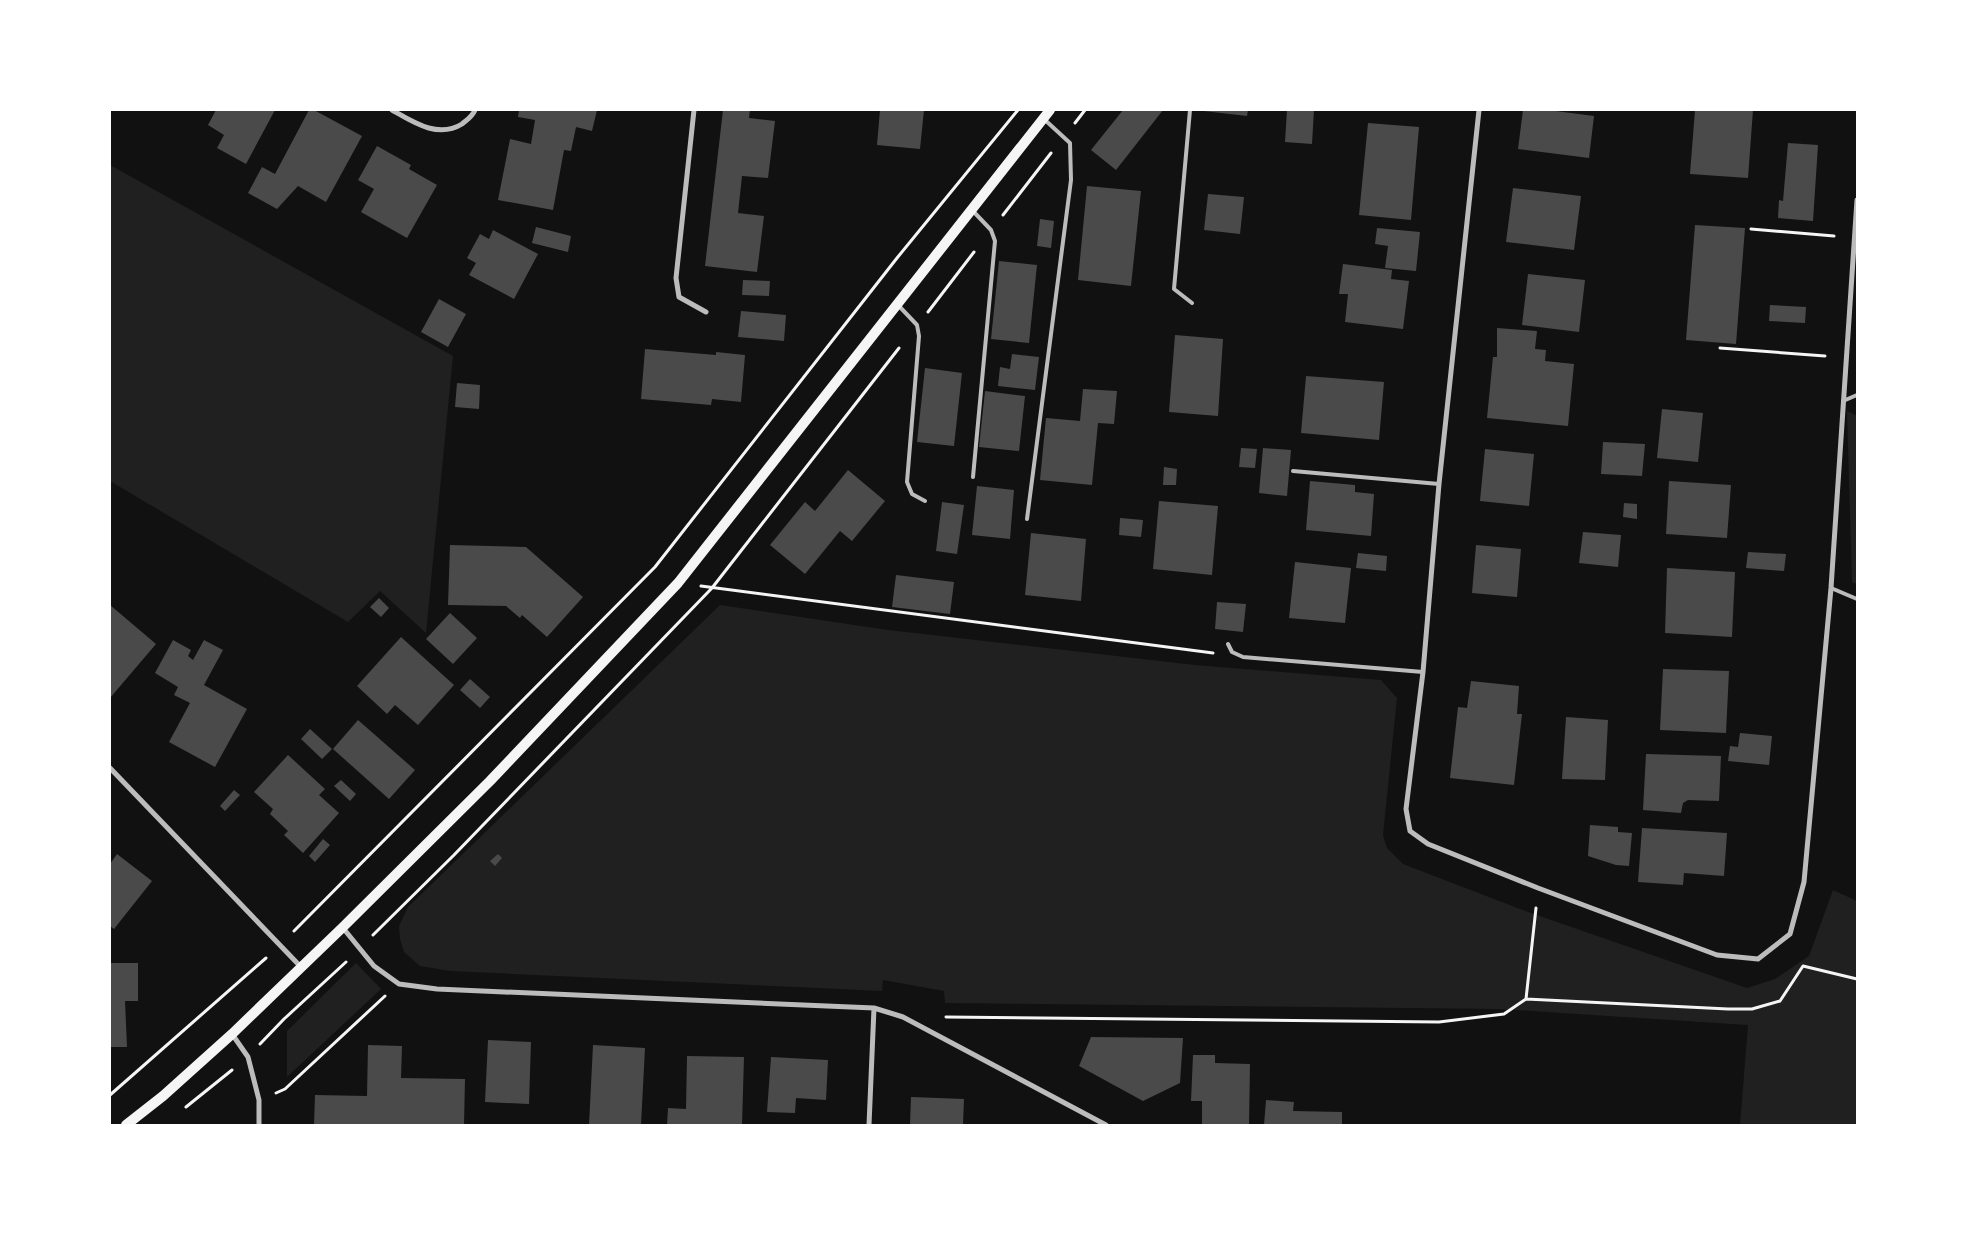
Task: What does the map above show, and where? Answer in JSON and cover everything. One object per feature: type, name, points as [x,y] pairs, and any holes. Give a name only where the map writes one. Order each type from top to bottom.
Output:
[{"type":"main road","points":[[126,1125],[232,1034],[300,966],[342,928],[490,781],[678,583],[1046,114]]},
{"type":"street","points":[[392,110],[413,122],[434,130],[456,128],[473,116],[475,110]]},
{"type":"street","points":[[694,110],[676,278],[679,297],[706,312]]},
{"type":"street","points":[[1479,110],[1439,484],[1423,672],[1406,809],[1410,831],[1428,844],[1538,888],[1717,954],[1758,959],[1790,934],[1804,882],[1831,588],[1857,200]]},
{"type":"street","points":[[110,768],[300,966]]},
{"type":"street","points":[[342,928],[374,966],[399,984],[463,992],[874,1008],[903,1017],[1106,1125]]},
{"type":"street","points":[[869,1125],[874,1008]]},
{"type":"street","points":[[232,1034],[248,1057],[259,1100],[259,1125]]},
{"type":"lane","points":[[1190,110],[1174,289],[1192,303]]},
{"type":"lane","points":[[1027,519],[1071,180],[1070,143],[1046,114]]},
{"type":"lane","points":[[972,210],[991,230],[995,242],[973,477]]},
{"type":"lane","points":[[898,305],[917,325],[919,336],[907,482],[912,494],[925,501]]},
{"type":"lane","points":[[1842,402],[1857,395]]},
{"type":"lane","points":[[1293,471],[1439,484]]},
{"type":"lane","points":[[1831,588],[1857,599]]},
{"type":"lane","points":[[1228,644],[1232,652],[1243,657],[1423,672]]},
{"type":"path","points":[[110,1095],[280,945],[655,566],[897,258],[1018,110]]},
{"type":"path","points":[[1751,229],[1834,236]]},
{"type":"path","points":[[1720,348],[1826,356]]},
{"type":"path","points":[[678,583],[1243,657]]},
{"type":"path","points":[[1526,999],[1538,888]]},
{"type":"path","points":[[946,1017],[1439,1022],[1504,1014],[1526,999],[1752,1009],[1780,1001],[1803,966],[1857,979]]},
{"type":"path","points":[[259,1100],[285,1089],[399,984]]},
{"type":"shaded area","points":[[110,165],[453,356],[426,633],[380,591],[348,622],[110,481]]},
{"type":"shaded area","points":[[1847,411],[1857,416],[1857,584],[1852,582]]},
{"type":"shaded area","points":[[720,605],[888,630],[1195,665],[1381,680],[1397,698],[1383,835],[1387,848],[1403,864],[1520,909],[1747,988],[1775,979],[1809,956],[1833,890],[1857,901],[1857,1125],[1740,1125],[1748,1025],[1499,1009],[945,1003],[944,991],[883,980],[882,991],[450,971],[420,966],[404,952],[400,939],[399,926],[408,907]]},
{"type":"shaded area","points":[[356,963],[381,989],[287,1077],[287,1031]]},
{"type":"building","points":[[216,110],[275,110],[246,164],[217,148],[224,135],[208,125]]},
{"type":"building","points":[[309,110],[314,110],[362,136],[326,202],[298,186],[277,209],[248,193],[262,167],[275,174]]},
{"type":"building","points":[[519,110],[597,110],[592,131],[576,127],[571,151],[564,150],[553,210],[498,200],[510,139],[531,144],[535,120],[518,117]]},
{"type":"building","points":[[723,110],[750,110],[749,118],[775,121],[768,178],[742,176],[738,213],[764,216],[757,272],[705,266]]},
{"type":"building","points":[[880,110],[924,110],[920,149],[877,145]]},
{"type":"building","points":[[1123,110],[1163,110],[1116,170],[1091,150]]},
{"type":"building","points":[[1195,110],[1248,110],[1247,116]]},
{"type":"building","points":[[1287,110],[1314,110],[1312,144],[1285,142]]},
{"type":"building","points":[[1523,110],[1548,110],[1594,116],[1589,158],[1518,149]]},
{"type":"building","points":[[1695,110],[1753,110],[1748,178],[1690,174]]},
{"type":"building","points":[[1368,123],[1419,127],[1411,220],[1359,215]]},
{"type":"building","points":[[1788,143],[1818,145],[1813,221],[1778,218],[1779,200],[1783,201]]},
{"type":"building","points":[[377,146],[411,165],[409,169],[437,185],[407,238],[361,212],[374,189],[358,180]]},
{"type":"building","points":[[1087,186],[1141,191],[1131,286],[1078,280]]},
{"type":"building","points":[[1513,188],[1581,196],[1574,250],[1506,242]]},
{"type":"building","points":[[1208,194],[1244,197],[1240,234],[1204,230]]},
{"type":"building","points":[[1040,219],[1054,221],[1051,248],[1037,246]]},
{"type":"building","points":[[1695,225],[1745,228],[1736,344],[1686,340]]},
{"type":"building","points":[[536,227],[571,236],[568,252],[532,243]]},
{"type":"building","points":[[1377,228],[1420,232],[1416,271],[1385,268],[1388,246],[1375,244]]},
{"type":"building","points":[[493,230],[538,254],[514,299],[469,275],[476,263],[467,258],[480,234],[489,239]]},
{"type":"building","points":[[999,261],[1037,265],[1029,343],[991,339]]},
{"type":"building","points":[[1343,264],[1392,270],[1391,279],[1409,281],[1403,329],[1345,322],[1348,294],[1339,294]]},
{"type":"building","points":[[1528,274],[1585,280],[1579,332],[1522,325]]},
{"type":"building","points":[[743,280],[770,281],[769,296],[742,295]]},
{"type":"building","points":[[439,299],[466,314],[448,347],[421,332]]},
{"type":"building","points":[[1770,305],[1806,307],[1805,323],[1769,321]]},
{"type":"building","points":[[741,311],[786,315],[784,341],[738,337]]},
{"type":"building","points":[[1497,328],[1537,331],[1535,349],[1546,350],[1545,361],[1574,364],[1568,426],[1487,418],[1493,357],[1497,357]]},
{"type":"building","points":[[1175,335],[1223,339],[1218,416],[1169,412]]},
{"type":"building","points":[[645,349],[716,355],[716,352],[745,355],[741,402],[712,399],[711,405],[641,399]]},
{"type":"building","points":[[1012,354],[1039,357],[1035,390],[998,386],[1000,367],[1010,369]]},
{"type":"building","points":[[925,368],[962,373],[954,446],[917,442]]},
{"type":"building","points":[[1306,376],[1384,382],[1379,440],[1301,433]]},
{"type":"building","points":[[457,383],[480,385],[479,409],[455,407]]},
{"type":"building","points":[[1083,389],[1117,391],[1114,424],[1098,423],[1092,485],[1040,480],[1046,418],[1080,421]]},
{"type":"building","points":[[985,391],[1025,396],[1019,451],[979,447]]},
{"type":"building","points":[[1662,409],[1703,413],[1698,462],[1657,458]]},
{"type":"building","points":[[1603,442],[1645,444],[1642,476],[1601,474]]},
{"type":"building","points":[[1241,448],[1257,449],[1255,468],[1239,467]]},
{"type":"building","points":[[1263,448],[1291,450],[1287,496],[1259,493]]},
{"type":"building","points":[[1485,449],[1534,454],[1529,506],[1480,501]]},
{"type":"building","points":[[1164,467],[1177,469],[1176,485],[1163,485]]},
{"type":"building","points":[[848,470],[885,501],[852,541],[840,531],[805,574],[770,545],[805,502],[815,511]]},
{"type":"building","points":[[1310,481],[1355,485],[1355,492],[1374,494],[1371,536],[1306,530]]},
{"type":"building","points":[[1669,481],[1731,485],[1727,538],[1666,534]]},
{"type":"building","points":[[977,486],[1014,490],[1010,539],[972,535]]},
{"type":"building","points":[[1159,501],[1218,506],[1212,575],[1153,569]]},
{"type":"building","points":[[942,502],[964,505],[957,554],[936,551]]},
{"type":"building","points":[[1624,503],[1637,504],[1637,519],[1623,517]]},
{"type":"building","points":[[1120,518],[1143,520],[1141,537],[1119,535]]},
{"type":"building","points":[[1583,532],[1621,535],[1618,567],[1579,563]]},
{"type":"building","points":[[1031,533],[1086,539],[1081,601],[1025,595]]},
{"type":"building","points":[[450,545],[526,547],[583,597],[547,637],[522,615],[520,618],[506,606],[448,605]]},
{"type":"building","points":[[1476,545],[1521,549],[1517,597],[1472,593]]},
{"type":"building","points":[[1748,552],[1786,554],[1784,571],[1746,568]]},
{"type":"building","points":[[1358,553],[1387,556],[1386,571],[1356,568]]},
{"type":"building","points":[[1295,562],[1351,568],[1345,623],[1289,618]]},
{"type":"building","points":[[1667,568],[1735,572],[1732,637],[1665,633]]},
{"type":"building","points":[[896,575],[954,582],[950,614],[892,607]]},
{"type":"building","points":[[379,598],[389,608],[381,617],[370,607]]},
{"type":"building","points":[[1217,602],[1246,604],[1243,632],[1215,629]]},
{"type":"building","points":[[110,605],[156,644],[110,698]]},
{"type":"building","points":[[450,613],[477,638],[453,664],[426,639]]},
{"type":"building","points":[[401,637],[454,685],[418,725],[395,705],[387,714],[357,686]]},
{"type":"building","points":[[173,640],[191,650],[188,656],[193,660],[204,640],[223,650],[204,685],[247,709],[215,767],[169,742],[190,703],[174,695],[178,687],[155,673]]},
{"type":"building","points":[[1663,669],[1729,671],[1726,733],[1660,730]]},
{"type":"building","points":[[470,679],[490,697],[480,708],[460,690]]},
{"type":"building","points":[[1471,681],[1519,686],[1517,714],[1522,714],[1514,785],[1450,778],[1458,707],[1467,708]]},
{"type":"building","points":[[1566,717],[1608,720],[1605,780],[1562,779]]},
{"type":"building","points":[[358,720],[415,770],[389,799],[333,749]]},
{"type":"building","points":[[310,729],[332,749],[322,759],[301,739]]},
{"type":"building","points":[[1740,733],[1772,736],[1769,765],[1728,761],[1730,746],[1738,747]]},
{"type":"building","points":[[1646,754],[1721,756],[1719,801],[1688,800],[1683,803],[1681,813],[1643,810]]},
{"type":"building","points":[[288,755],[325,789],[319,795],[339,813],[303,853],[284,835],[288,831],[270,814],[273,809],[254,792]]},
{"type":"building","points":[[341,780],[356,794],[350,801],[334,786]]},
{"type":"building","points":[[234,790],[240,795],[225,811],[220,806]]},
{"type":"building","points":[[1590,825],[1618,827],[1618,832],[1632,833],[1629,866],[1616,865],[1588,856]]},
{"type":"building","points":[[1642,828],[1727,833],[1724,876],[1684,873],[1683,885],[1638,882]]},
{"type":"building","points":[[323,839],[330,845],[315,862],[309,856]]},
{"type":"building","points":[[117,854],[152,881],[114,929],[110,926],[110,864]]},
{"type":"building","points":[[498,854],[502,858],[495,866],[490,861]]},
{"type":"building","points":[[110,963],[138,963],[138,1001],[125,1001],[127,1047],[110,1047]]},
{"type":"building","points":[[1091,1037],[1183,1038],[1180,1083],[1143,1101],[1079,1066]]},
{"type":"building","points":[[488,1040],[531,1042],[529,1104],[485,1102]]},
{"type":"building","points":[[368,1045],[402,1046],[401,1078],[465,1079],[464,1125],[314,1125],[315,1095],[367,1096]]},
{"type":"building","points":[[593,1045],[645,1048],[641,1125],[589,1125]]},
{"type":"building","points":[[1193,1055],[1215,1055],[1215,1063],[1250,1064],[1249,1125],[1202,1125],[1202,1101],[1191,1101]]},
{"type":"building","points":[[687,1056],[744,1057],[742,1125],[667,1125],[668,1108],[686,1109]]},
{"type":"building","points":[[771,1057],[828,1060],[826,1100],[796,1098],[795,1113],[767,1112]]},
{"type":"building","points":[[911,1097],[964,1099],[963,1125],[910,1125]]},
{"type":"building","points":[[1266,1100],[1294,1102],[1293,1111],[1342,1112],[1342,1125],[1264,1125]]}]
